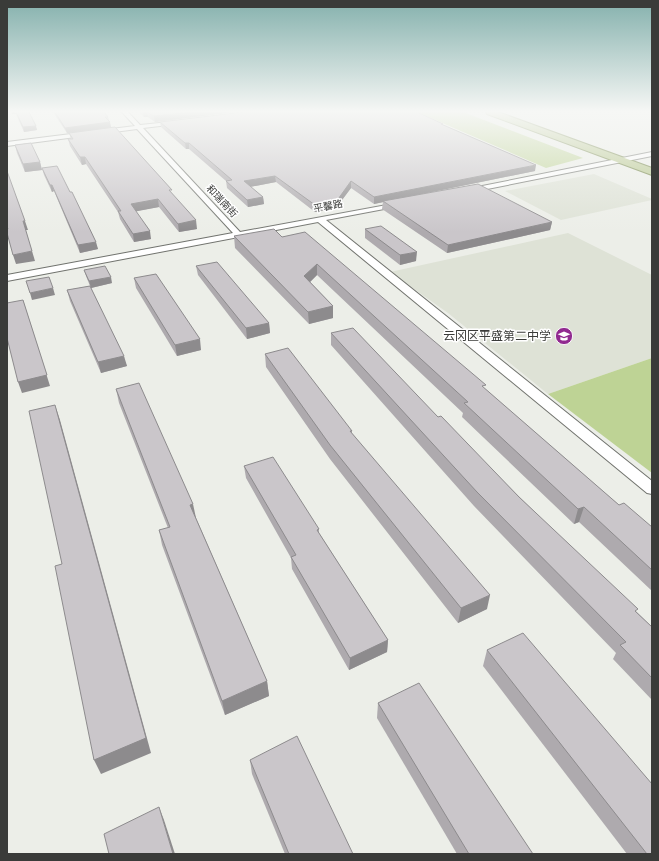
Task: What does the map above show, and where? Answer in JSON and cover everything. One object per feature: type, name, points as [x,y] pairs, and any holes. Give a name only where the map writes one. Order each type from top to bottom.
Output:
[{"type":"main road","points":[[600,152],[652,172]]},
{"type":"main road","points":[[624,152],[652,162]]},
{"type":"street","name":"和瑞南街","points":[[163,152],[238,234]]},
{"type":"street","points":[[459,192],[652,154]]},
{"type":"street","name":"平馨路","points":[[7,278],[407,202]]},
{"type":"street","points":[[320,219],[652,489]]},
{"type":"shaded area","points":[[594,174],[652,200],[561,220],[505,191]]},
{"type":"shaded area","name":"云冈区平盛第二中学","points":[[568,233],[652,275],[652,358],[548,394],[448,313],[390,272]]},
{"type":"green space","points":[[510,152],[568,152],[583,158],[546,168]]},
{"type":"green space","points":[[652,358],[652,473],[548,394]]},
{"type":"building","points":[[18,152],[35,152],[40,162],[23,164]]},
{"type":"building","points":[[77,152],[138,152],[172,190],[169,190],[196,220],[178,224],[158,199],[131,204],[150,231],[133,234],[118,211],[121,211],[85,157],[80,157]]},
{"type":"building","points":[[200,152],[506,152],[536,165],[374,197],[351,181],[336,202],[315,205],[275,176],[244,181],[263,197],[247,200],[226,181],[232,180]]},
{"type":"building","points":[[57,166],[70,192],[72,192],[96,242],[78,245],[52,185],[50,185],[42,168]]},
{"type":"building","points":[[7,171],[25,221],[23,221],[32,251],[13,255],[7,233]]},
{"type":"building","points":[[478,184],[552,222],[448,245],[383,201]]},
{"type":"building","points":[[381,226],[417,252],[400,255],[365,229]]},
{"type":"building","points":[[274,229],[282,237],[305,232],[486,385],[482,386],[619,505],[624,503],[652,527],[652,570],[584,507],[578,509],[464,403],[468,402],[317,264],[304,276],[333,306],[308,312],[234,236]]},
{"type":"building","points":[[217,262],[269,323],[246,328],[196,266]]},
{"type":"building","points":[[105,266],[111,277],[89,281],[84,270]]},
{"type":"building","points":[[156,274],[200,339],[175,345],[134,278]]},
{"type":"building","points":[[49,277],[53,288],[30,293],[26,281]]},
{"type":"building","points":[[90,286],[124,356],[98,362],[67,290]]},
{"type":"building","points":[[23,300],[47,375],[18,382],[7,338],[7,303]]},
{"type":"building","points":[[353,328],[438,417],[441,416],[519,497],[638,609],[635,611],[652,627],[652,678],[620,645],[626,642],[477,492],[331,333]]},
{"type":"building","points":[[288,348],[352,431],[350,431],[490,595],[461,608],[330,445],[265,354]]},
{"type":"building","points":[[139,383],[193,504],[190,505],[267,681],[222,701],[159,530],[170,527],[116,389]]},
{"type":"building","points":[[55,405],[146,738],[94,760],[55,566],[62,564],[29,411]]},
{"type":"building","points":[[273,457],[319,529],[317,530],[388,640],[350,658],[291,557],[296,555],[244,466]]},
{"type":"building","points":[[523,633],[652,784],[652,854],[647,854],[487,650]]},
{"type":"building","points":[[419,683],[533,854],[469,854],[378,703]]},
{"type":"building","points":[[297,736],[353,854],[289,854],[250,760]]},
{"type":"building","points":[[159,807],[173,854],[109,854],[104,834]]},
{"type":"place","name":"云冈区平盛第二中学","points":[[564,336]]}]
